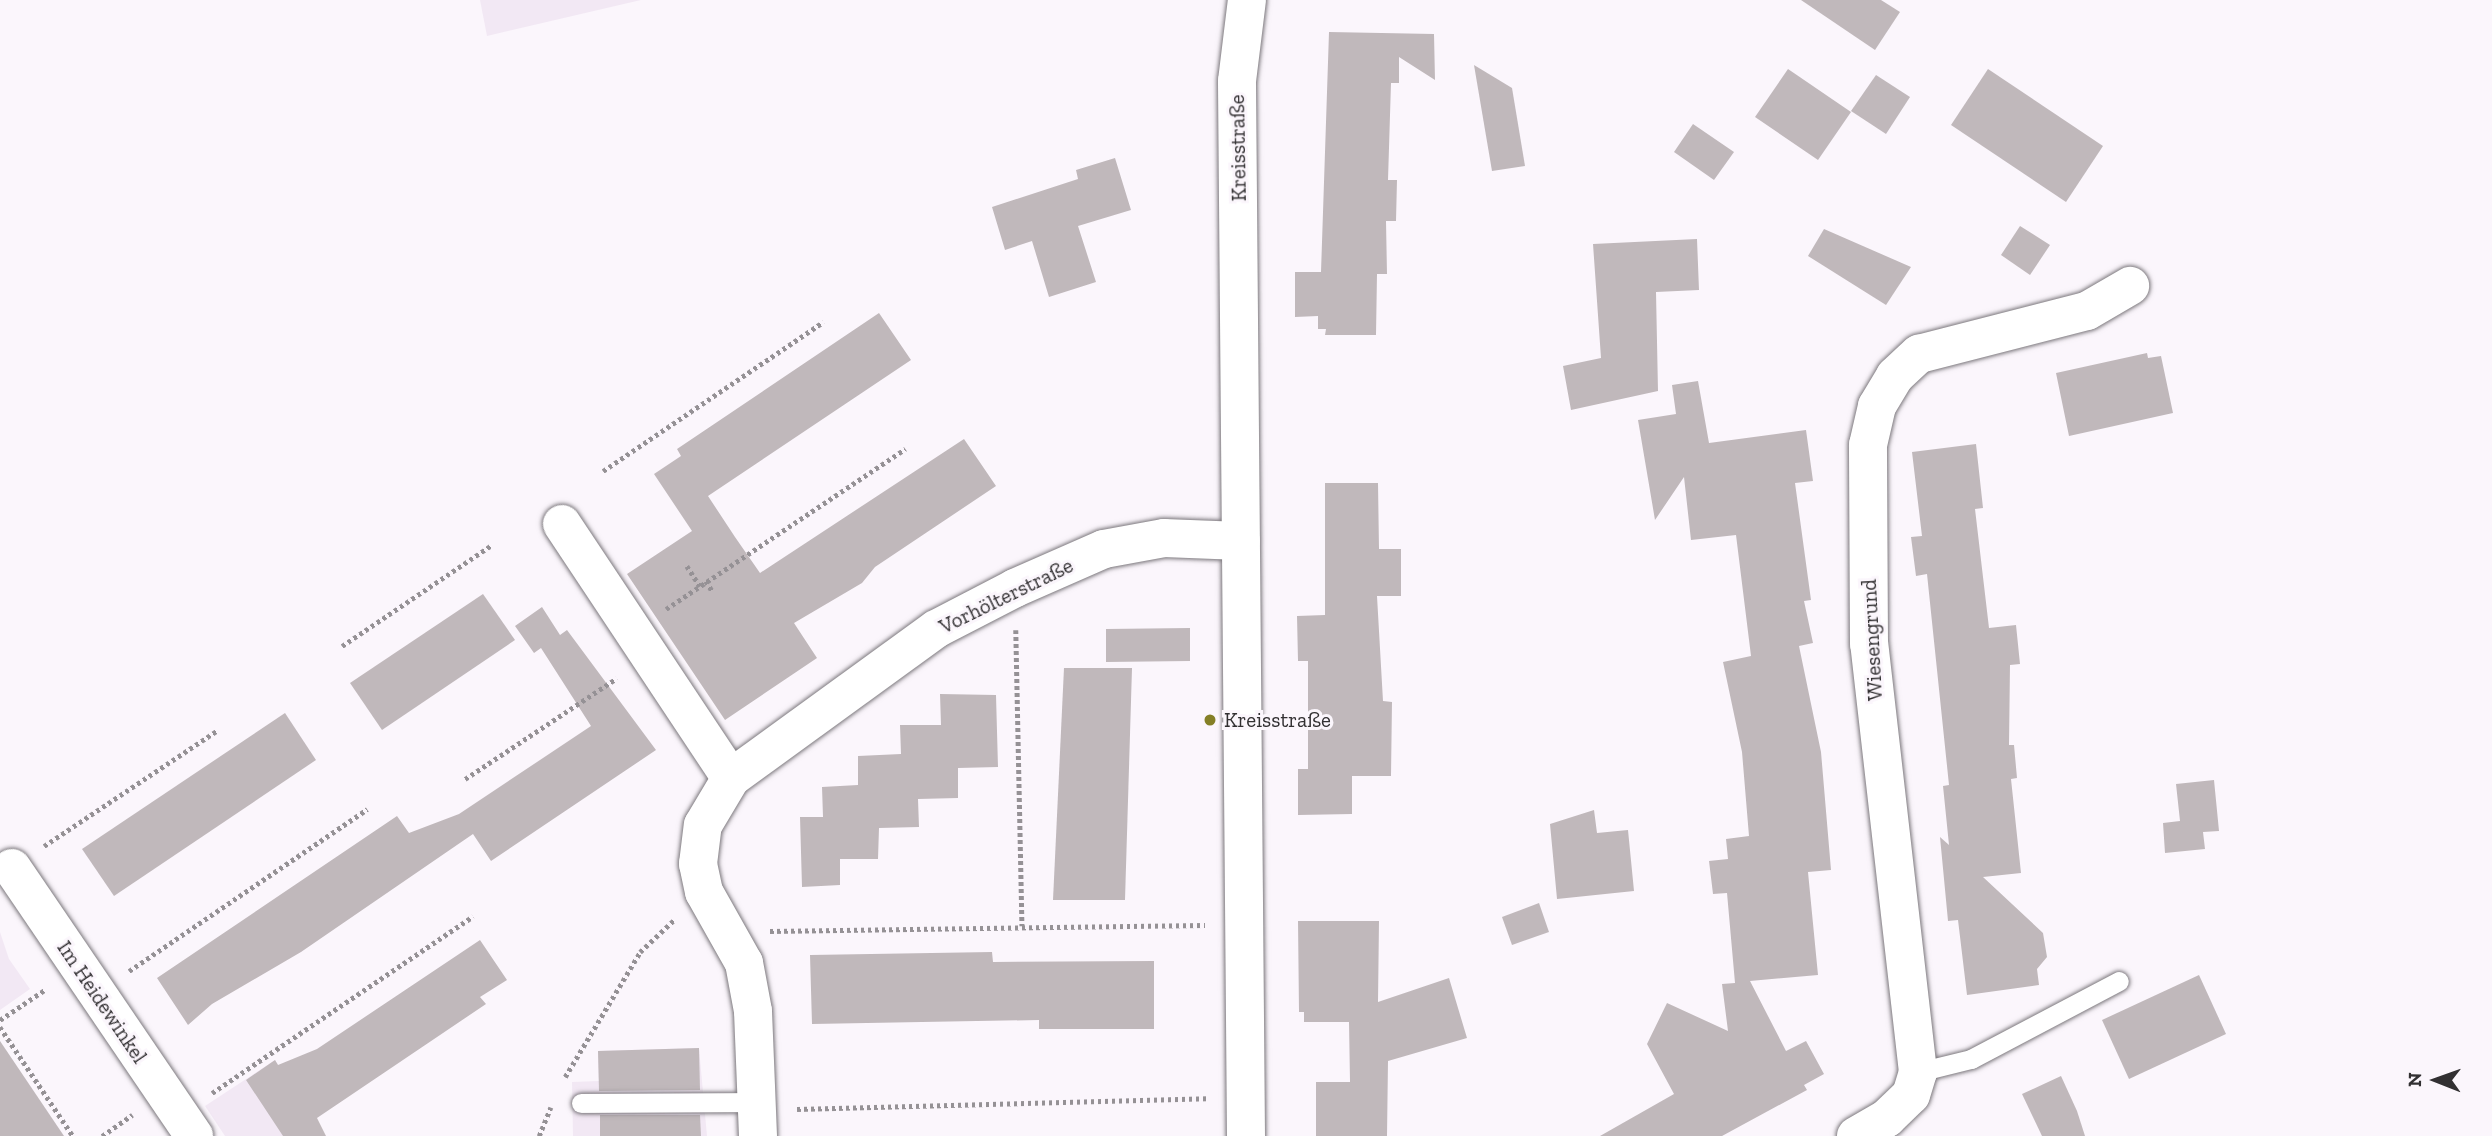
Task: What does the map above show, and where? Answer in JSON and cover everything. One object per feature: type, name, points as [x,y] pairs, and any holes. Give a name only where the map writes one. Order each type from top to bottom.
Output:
[{"type":"street","name":"Kreisstraße","points":[[1246,1136],[1237,81],[1247,0]]},
{"type":"street","name":"Wiesengrund","points":[[1917,1072],[1869,644],[1868,445],[1877,406],[1895,376],[1919,354],[2087,312],[2130,285]]},
{"type":"street","points":[[562,524],[731,778]]},
{"type":"street","name":"Vorhölterstraße","points":[[757,1116],[753,1011],[730,931],[704,892],[698,864],[703,825],[731,778],[936,629],[1015,588],[1104,549],[1164,538],[1241,541]]},
{"type":"street","name":"Im Heidewinkel","points":[[12,868],[187,1126]]},
{"type":"street","points":[[1856,1136],[1887,1118],[1910,1096],[1917,1072]]},
{"type":"lane","points":[[1917,1072],[1971,1059],[2119,981]]},
{"type":"lane","points":[[581,1103],[757,1116]]},
{"type":"path","points":[[603,471],[822,322]]},
{"type":"path","points":[[465,779],[641,644],[706,581],[905,449]]},
{"type":"path","points":[[342,646],[492,545]]},
{"type":"path","points":[[687,566],[700,586]]},
{"type":"path","points":[[706,581],[713,592]]},
{"type":"path","points":[[1015,588],[1022,927]]},
{"type":"path","points":[[12,868],[218,730]]},
{"type":"path","points":[[0,1020],[87,980],[367,809]]},
{"type":"path","points":[[559,1090],[598,1015],[640,952],[704,892]]},
{"type":"path","points":[[187,1126],[473,916]]},
{"type":"path","points":[[730,931],[1244,925]]},
{"type":"path","points":[[0,1027],[73,1136]]},
{"type":"path","points":[[757,1116],[1245,1097]]},
{"type":"path","points":[[539,1136],[554,1101]]},
{"type":"shaded area","points":[[480,0],[641,0],[487,36]]},
{"type":"shaded area","points":[[0,932],[9,959],[30,989],[0,1010]]},
{"type":"shaded area","points":[[699,1048],[707,1136],[573,1136],[572,1082],[599,1081],[598,1051]]},
{"type":"shaded area","points":[[275,1060],[325,1136],[225,1136],[205,1106]]},
{"type":"building","points":[[1801,0],[1881,0],[1900,12],[1875,50]]},
{"type":"building","points":[[1329,32],[1434,34],[1435,80],[1399,57],[1399,83],[1391,83],[1388,180],[1397,180],[1396,221],[1386,221],[1387,274],[1377,274],[1376,335],[1325,335],[1326,329],[1318,329],[1318,316],[1295,317],[1295,272],[1321,272]]},
{"type":"building","points":[[1474,65],[1512,88],[1525,166],[1492,171]]},
{"type":"building","points":[[1788,69],[1851,112],[1818,160],[1755,117]]},
{"type":"building","points":[[1988,69],[2103,146],[2066,202],[1951,125]]},
{"type":"building","points":[[1876,75],[1910,97],[1886,134],[1851,111]]},
{"type":"building","points":[[1693,124],[1734,152],[1714,180],[1674,152]]},
{"type":"building","points":[[1115,158],[1131,210],[1078,226],[1096,282],[1049,297],[1032,241],[1005,250],[992,207],[1078,179],[1076,170]]},
{"type":"building","points":[[2020,226],[2050,245],[2030,275],[2001,255]]},
{"type":"building","points":[[1824,229],[1911,267],[1886,305],[1808,256]]},
{"type":"building","points":[[1697,239],[1699,290],[1656,292],[1658,391],[1571,410],[1563,366],[1601,358],[1593,244]]},
{"type":"building","points":[[879,313],[911,360],[708,496],[735,537],[760,573],[964,439],[996,486],[875,567],[862,583],[794,623],[817,658],[725,720],[627,574],[692,531],[654,474],[681,456],[677,449]]},
{"type":"building","points":[[2147,353],[2148,358],[2161,356],[2173,413],[2069,436],[2056,373]]},
{"type":"building","points":[[1698,381],[1709,443],[1806,430],[1813,481],[1795,483],[1811,600],[1804,601],[1813,643],[1799,646],[1821,752],[1831,870],[1808,872],[1818,975],[1750,981],[1786,1051],[1806,1041],[1824,1074],[1804,1085],[1807,1090],[1722,1136],[1600,1136],[1674,1094],[1647,1044],[1667,1003],[1728,1031],[1722,984],[1735,983],[1727,893],[1713,894],[1709,861],[1728,859],[1726,839],[1749,836],[1742,752],[1723,662],[1751,656],[1736,535],[1691,540],[1684,477],[1655,520],[1638,420],[1676,414],[1672,385]]},
{"type":"building","points":[[1976,444],[1983,508],[1975,509],[1989,628],[2016,625],[2020,664],[2010,665],[2009,745],[2014,745],[2017,778],[2011,779],[2021,873],[1983,877],[2043,933],[2047,957],[2037,969],[2039,985],[1967,995],[1958,920],[1948,921],[1940,837],[1949,845],[1943,786],[1949,785],[1927,574],[1916,576],[1911,537],[1922,536],[1912,452]]},
{"type":"building","points":[[1325,483],[1378,483],[1379,549],[1401,549],[1401,596],[1377,596],[1383,701],[1392,702],[1391,776],[1352,776],[1352,814],[1298,815],[1298,769],[1308,769],[1308,661],[1298,661],[1297,616],[1325,615]]},
{"type":"building","points":[[483,594],[515,640],[382,730],[350,683]]},
{"type":"building","points":[[542,607],[560,635],[567,630],[656,750],[491,861],[473,834],[301,952],[212,1004],[188,1025],[157,978],[397,816],[409,833],[459,814],[591,726],[541,648],[534,653],[515,626]]},
{"type":"building","points":[[1190,628],[1190,661],[1106,662],[1106,629]]},
{"type":"building","points":[[1064,668],[1132,668],[1125,900],[1053,900]]},
{"type":"building","points":[[940,694],[996,695],[998,767],[958,768],[958,798],[918,799],[919,827],[879,828],[878,859],[840,859],[840,885],[802,887],[800,817],[823,817],[822,787],[858,785],[858,756],[901,754],[900,725],[941,725]]},
{"type":"building","points":[[285,713],[316,760],[114,896],[82,849]]},
{"type":"building","points":[[2214,780],[2219,831],[2203,832],[2205,849],[2165,853],[2163,823],[2180,821],[2176,784]]},
{"type":"building","points":[[1594,810],[1597,833],[1628,830],[1634,891],[1557,899],[1550,824]]},
{"type":"building","points":[[1539,903],[1549,932],[1512,945],[1502,917]]},
{"type":"building","points":[[1298,921],[1379,921],[1378,1002],[1449,978],[1467,1038],[1388,1061],[1387,1136],[1316,1136],[1316,1082],[1350,1082],[1349,1022],[1304,1022],[1304,1012],[1299,1012]]},
{"type":"building","points":[[480,940],[507,980],[480,997],[486,1004],[317,1118],[326,1136],[283,1136],[246,1080],[275,1060],[278,1065],[317,1049]]},
{"type":"building","points":[[992,952],[993,962],[1154,961],[1154,1029],[1039,1029],[1039,1020],[812,1024],[810,955]]},
{"type":"building","points":[[2199,975],[2226,1034],[2129,1079],[2102,1020]]},
{"type":"building","points":[[0,1041],[64,1136],[0,1136]]},
{"type":"building","points":[[699,1048],[700,1090],[599,1091],[598,1051]]},
{"type":"building","points":[[2061,1076],[2085,1136],[2042,1136],[2022,1094]]},
{"type":"building","points":[[600,1115],[700,1115],[701,1136],[600,1136]]},
{"type":"place","name":"Kreisstraße","points":[[1210,720]]}]
